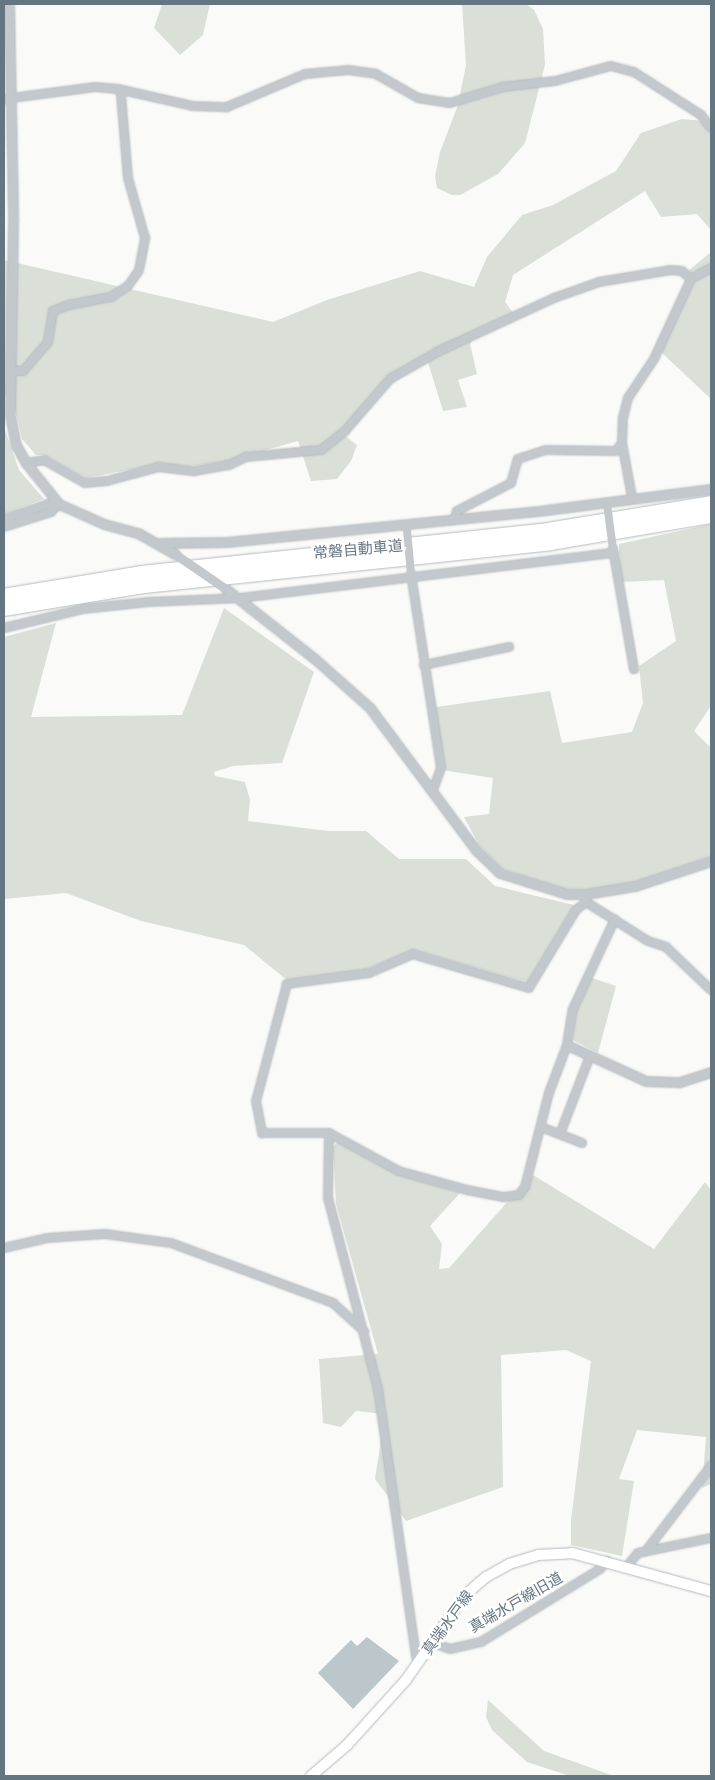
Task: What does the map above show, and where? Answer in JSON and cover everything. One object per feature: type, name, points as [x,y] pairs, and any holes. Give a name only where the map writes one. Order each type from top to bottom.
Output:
[{"type":"highway","name":"常磐自動車道","points":[[4,596],[141,573],[548,530],[711,503]]},
{"type":"highway","name":"常磐自動車道","points":[[4,609],[72,597],[182,582],[551,543],[711,516]]},
{"type":"highway","points":[[4,616],[72,597]]},
{"type":"main road","name":"真端水戸線","points":[[312,1776],[361,1731],[433,1643],[464,1596],[498,1569],[547,1553],[572,1553],[607,1560],[711,1591]]},
{"type":"street","points":[[9,4],[6,99],[13,221],[12,429],[26,463],[59,504]]},
{"type":"street","points":[[6,99],[82,87],[118,89],[167,102],[228,107],[305,74],[349,70],[376,74],[418,98],[450,103],[503,87],[555,81],[611,66],[634,72],[701,115],[711,128]]},
{"type":"street","points":[[11,371],[23,371],[48,342],[54,312],[122,291],[134,280],[144,258],[145,238],[128,178],[121,94],[118,89]]},
{"type":"street","points":[[632,497],[622,443],[623,418],[628,398],[654,359],[691,279],[711,268]]},
{"type":"street","points":[[26,463],[44,460],[85,482],[107,481],[159,468],[194,471],[229,465],[258,455],[321,450],[345,431],[390,379],[446,348],[554,298],[599,282],[670,270],[682,271],[691,279]]},
{"type":"street","points":[[455,518],[457,511],[511,483],[515,478],[518,459],[546,450],[616,451],[622,443]]},
{"type":"street","points":[[160,543],[227,542],[406,526],[455,518],[546,510],[632,497],[711,489]]},
{"type":"street","points":[[607,502],[634,669]]},
{"type":"street","points":[[4,519],[48,504],[59,504],[160,543],[240,598],[370,708],[476,850],[500,873],[557,892],[586,898],[635,886],[711,861]]},
{"type":"street","points":[[4,528],[51,512],[59,504]]},
{"type":"street","points":[[406,526],[424,665],[441,768],[433,790]]},
{"type":"street","points":[[4,628],[83,609],[149,602],[240,598],[614,551]]},
{"type":"street","points":[[424,665],[509,648]]},
{"type":"street","points":[[586,898],[615,920],[648,941],[666,947],[711,990]]},
{"type":"street","points":[[586,898],[576,910],[529,988],[413,954],[369,973],[287,984],[256,1101],[262,1132],[329,1133],[399,1171],[504,1197],[519,1195],[525,1187],[549,1093],[567,1045],[573,1009],[615,920]]},
{"type":"street","points":[[567,1045],[632,1076],[662,1083],[680,1082],[711,1072]]},
{"type":"street","points":[[560,1134],[590,1056]]},
{"type":"street","points":[[541,1127],[582,1143]]},
{"type":"street","points":[[329,1133],[328,1198],[378,1388],[416,1657]]},
{"type":"street","points":[[4,1248],[48,1238],[105,1234],[171,1243],[333,1302],[364,1331]]},
{"type":"street","points":[[646,1551],[711,1466]]},
{"type":"street","points":[[626,1567],[635,1555],[646,1551],[711,1538]]},
{"type":"street","name":"真端水戸線旧道","points":[[433,1643],[450,1649],[481,1642],[600,1569],[607,1560]]},
{"type":"shaded area","points":[[162,4],[210,4],[203,35],[180,55],[154,28]]},
{"type":"shaded area","points":[[462,4],[526,4],[534,10],[543,29],[545,65],[525,143],[498,174],[460,195],[452,195],[437,188],[435,176],[440,152],[458,105],[466,65]]},
{"type":"shaded area","points":[[682,119],[704,121],[711,130],[711,230],[697,214],[661,217],[645,191],[513,275],[505,302],[514,314],[479,329],[470,344],[477,374],[458,380],[467,407],[443,411],[426,356],[406,365],[376,389],[340,432],[357,445],[351,461],[337,479],[311,481],[298,441],[227,461],[190,466],[158,464],[87,478],[44,455],[36,455],[22,439],[15,410],[4,394],[4,260],[273,322],[327,300],[420,271],[474,287],[487,257],[522,215],[553,205],[616,171],[641,133]]},
{"type":"shaded area","points":[[711,252],[711,399],[661,352],[693,283],[688,271]]},
{"type":"shaded area","points":[[4,427],[19,470],[44,499],[4,514]]},
{"type":"shaded area","points":[[711,524],[711,706],[694,731],[711,748],[711,856],[634,883],[585,890],[566,890],[502,868],[479,845],[464,817],[489,814],[493,778],[442,770],[436,733],[436,707],[550,691],[562,743],[632,732],[643,703],[639,666],[676,641],[664,580],[620,582],[619,544]]},
{"type":"shaded area","points":[[224,608],[314,672],[282,763],[233,766],[214,772],[215,776],[245,782],[250,800],[248,821],[328,831],[366,831],[399,859],[466,859],[495,886],[574,905],[528,982],[414,950],[366,969],[287,980],[244,945],[141,921],[66,893],[4,899],[4,637],[56,623],[31,717],[182,715]]},
{"type":"shaded area","points":[[592,978],[616,986],[598,1053],[573,1040],[576,1009]]},
{"type":"shaded area","points":[[338,1141],[398,1174],[460,1193],[430,1226],[442,1244],[439,1269],[449,1268],[509,1200],[522,1198],[533,1175],[654,1249],[705,1182],[711,1190],[711,1484],[702,1488],[706,1437],[637,1430],[619,1479],[634,1481],[622,1556],[571,1545],[571,1520],[591,1361],[566,1350],[501,1355],[503,1487],[406,1521],[375,1479],[385,1414],[356,1411],[341,1427],[323,1423],[319,1359],[378,1354],[336,1204],[333,1147]]},
{"type":"shaded area","points":[[367,1637],[399,1661],[353,1709],[318,1673],[351,1640],[357,1646]]},
{"type":"shaded area","points":[[488,1700],[544,1751],[614,1776],[570,1776],[527,1762],[492,1730],[486,1717]]}]
